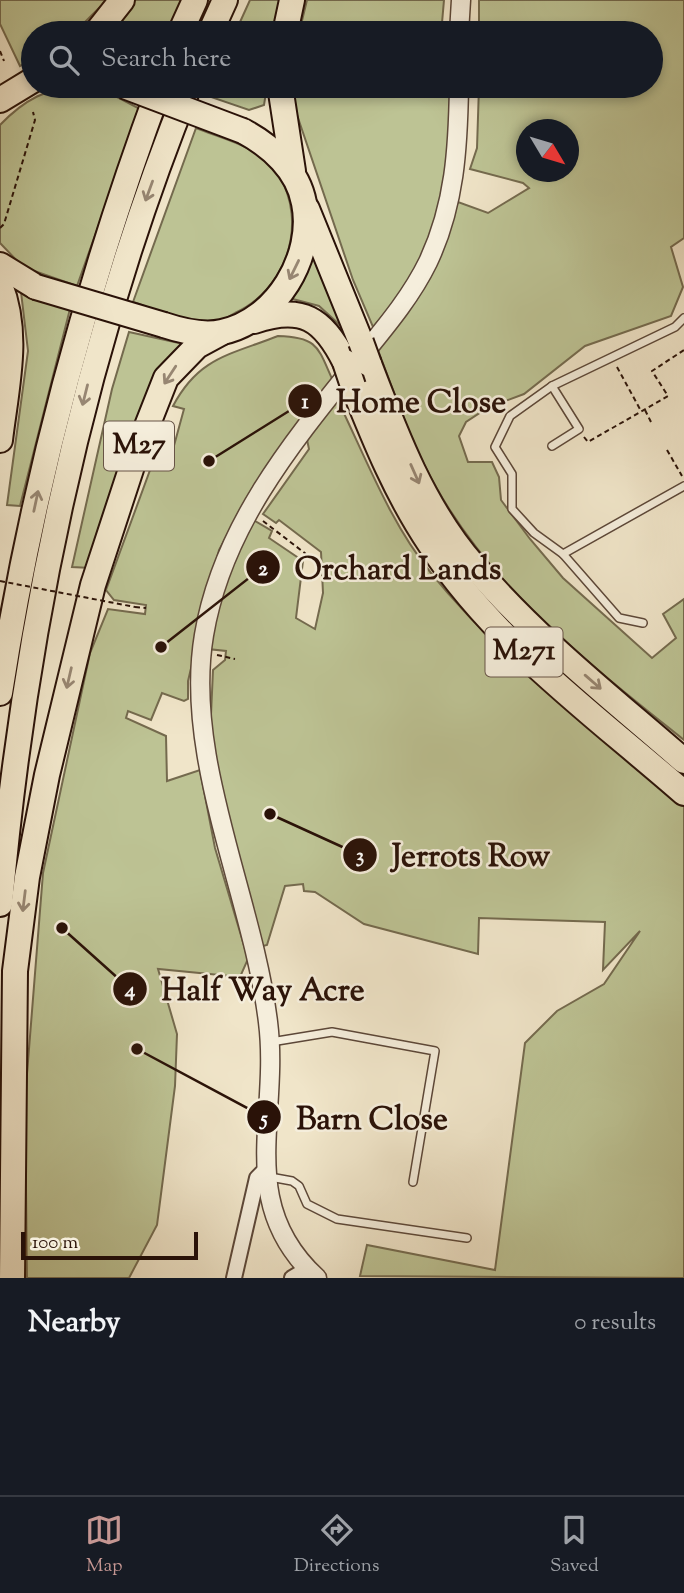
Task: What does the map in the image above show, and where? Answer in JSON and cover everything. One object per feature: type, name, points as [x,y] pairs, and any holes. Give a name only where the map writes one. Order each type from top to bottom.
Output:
[{"type":"highway","points":[[105,21],[122,0]]},
{"type":"highway","points":[[185,21],[195,0]]},
{"type":"highway","points":[[215,21],[225,0]]},
{"type":"highway","points":[[288,21],[292,0]]},
{"type":"highway","points":[[1,99],[21,87]]},
{"type":"highway","points":[[0,693],[15,597],[70,364],[120,195],[156,98]]},
{"type":"highway","name":"M271","points":[[156,98],[243,131],[263,142],[294,176],[421,486],[473,566],[570,661],[684,761]]},
{"type":"highway","name":"M27","points":[[0,904],[9,804],[31,643],[56,515],[93,364],[139,220],[184,98]]},
{"type":"highway","points":[[283,98],[294,176]]},
{"type":"highway","name":"M271","points":[[248,323],[271,303],[286,285],[300,257],[305,232],[304,202]]},
{"type":"highway","name":"M271","points":[[0,265],[36,286],[180,330],[221,332],[282,313],[303,316],[326,331],[345,362],[400,494],[431,546],[459,584],[491,621],[684,793]]},
{"type":"highway","points":[[0,285],[8,305],[11,328],[0,440]]},
{"type":"highway","name":"M27","points":[[12,1278],[15,971],[27,877],[47,775],[93,585],[136,454],[166,378],[197,346],[221,332]]},
{"type":"street","points":[[460,21],[461,0]]},
{"type":"street","points":[[305,1275],[282,1237],[265,1174],[270,1042],[250,924],[201,729],[202,654],[212,597],[225,556],[246,513],[286,453],[406,300],[427,264],[444,224],[455,184],[459,98]]},
{"type":"street","points":[[234,1278],[257,1178],[265,1174]]},
{"type":"lane","points":[[643,623],[619,618],[563,554],[534,533],[512,509],[512,474],[495,447],[510,416],[552,386],[675,327],[684,318]]},
{"type":"lane","points":[[552,386],[579,429],[552,446]]},
{"type":"lane","points":[[563,554],[684,486]]},
{"type":"lane","points":[[270,1042],[332,1032],[435,1051],[413,1182]]},
{"type":"lane","points":[[265,1174],[292,1181],[299,1186],[307,1204],[337,1219],[467,1238]]},
{"type":"path","points":[[0,51],[4,61]]},
{"type":"path","points":[[0,229],[4,225],[35,120],[33,112]]},
{"type":"path","points":[[579,429],[588,442],[668,397],[652,371],[684,350]]},
{"type":"path","points":[[611,357],[641,411]]},
{"type":"path","points":[[645,409],[651,422]]},
{"type":"path","points":[[667,450],[684,480]]},
{"type":"path","points":[[246,513],[271,525],[306,554]]},
{"type":"path","points":[[0,581],[146,608]]},
{"type":"path","points":[[202,654],[235,659]]},
{"type":"green space","points":[[0,0],[107,0],[86,21],[21,21],[20,66],[0,24]]},
{"type":"green space","points":[[134,0],[182,0],[173,21],[116,21]]},
{"type":"green space","points":[[250,0],[289,0],[281,21],[240,21]]},
{"type":"green space","points":[[307,0],[444,0],[442,21],[302,21]]},
{"type":"green space","points":[[479,0],[684,0],[684,238],[671,247],[683,287],[671,316],[585,346],[524,394],[489,407],[466,422],[459,436],[468,462],[492,462],[499,477],[501,500],[563,578],[652,658],[676,638],[663,614],[684,599],[684,740],[548,625],[486,560],[460,525],[427,470],[403,417],[376,345],[439,250],[458,202],[488,213],[529,188],[519,182],[579,182],[579,119],[516,119],[516,181],[470,169],[477,148],[479,98],[663,98],[663,21],[479,21]]},
{"type":"green space","points":[[34,98],[119,98],[140,109],[77,286],[23,267],[0,243],[0,125]]},
{"type":"green space","points":[[214,98],[265,98],[264,105],[249,110]]},
{"type":"green space","points":[[294,98],[454,98],[449,172],[433,235],[417,268],[373,327],[353,280],[296,112]]},
{"type":"green space","points":[[196,128],[241,145],[262,157],[278,174],[292,213],[287,253],[268,288],[253,302],[226,318],[206,323],[185,320],[133,302]]},
{"type":"green space","points":[[311,241],[343,321],[341,326],[319,306],[289,298],[304,280]]},
{"type":"green space","points":[[21,292],[70,309],[20,506],[7,505],[28,351]]},
{"type":"green space","points":[[129,332],[188,345],[91,568],[72,567],[112,389]]},
{"type":"green space","points":[[278,336],[302,339],[316,347],[334,383],[248,497],[219,550],[188,681],[188,699],[184,701],[162,693],[151,720],[128,711],[126,718],[166,736],[167,781],[200,770],[215,848],[248,959],[240,977],[158,969],[177,1034],[175,1086],[157,1225],[129,1278],[27,1278],[25,1099],[43,873],[90,653],[108,609],[145,614],[146,605],[114,600],[106,590],[153,462],[169,464],[184,409],[173,406],[183,390],[205,367],[217,360]]},
{"type":"green space","points":[[332,400],[340,405],[404,534],[431,573],[459,606],[552,695],[684,806],[684,1278],[360,1276],[367,1245],[495,1270],[525,1043],[557,1011],[604,984],[640,931],[603,970],[605,922],[479,918],[478,954],[364,924],[315,892],[304,891],[303,884],[285,886],[267,945],[259,947],[210,737],[213,670],[225,660],[226,651],[208,649],[213,615],[250,518],[272,531],[269,538],[303,561],[296,618],[315,629],[323,593],[321,552],[279,520],[276,523],[263,514],[309,449],[306,435]]},
{"type":"place","name":"Home Close","points":[[209,461]]},
{"type":"place","name":"Orchard Lands","points":[[161,647]]},
{"type":"place","name":"Jerrots Row","points":[[270,814]]},
{"type":"place","name":"Half Way Acre","points":[[62,928]]},
{"type":"place","name":"Barn Close","points":[[137,1049]]}]
